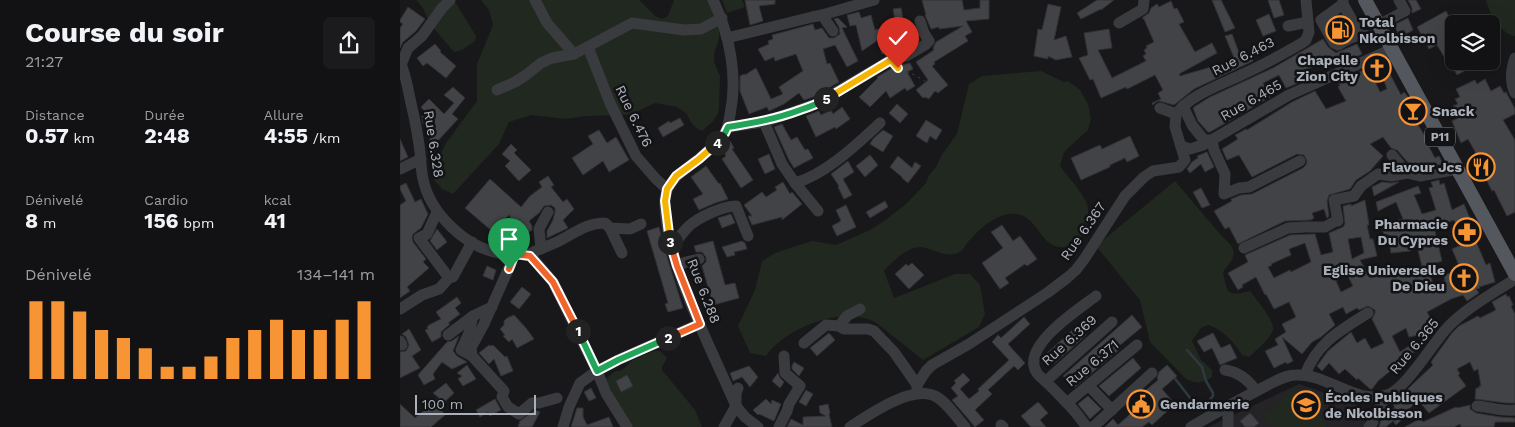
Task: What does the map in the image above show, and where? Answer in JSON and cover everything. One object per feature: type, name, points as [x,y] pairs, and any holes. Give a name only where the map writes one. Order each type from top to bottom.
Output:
[{"type":"main road","name":"P11","points":[[1365,0],[1515,274]]},
{"type":"main road","name":"P11","points":[[1374,0],[1515,254]]},
{"type":"street","points":[[401,64],[408,48],[422,36],[450,0]]},
{"type":"street","points":[[534,0],[548,23],[574,54]]},
{"type":"street","points":[[667,189],[676,176],[720,140],[728,127],[734,88],[731,60],[722,18],[713,0]]},
{"type":"street","points":[[1119,23],[1143,8],[1144,0]]},
{"type":"street","name":"Rue 6.463","points":[[1180,110],[1209,90],[1245,74],[1302,43],[1308,36],[1309,27],[1306,0]]},
{"type":"street","points":[[1386,22],[1405,11],[1399,0]]},
{"type":"street","points":[[727,38],[822,15],[870,1]]},
{"type":"street","points":[[1360,35],[1343,2],[1321,20],[1334,43],[1338,45],[1352,36],[1360,35],[1389,44]]},
{"type":"street","points":[[822,15],[833,31]]},
{"type":"street","points":[[497,90],[515,82],[541,63],[552,58],[574,54],[632,23],[684,30],[701,29],[722,18]]},
{"type":"street","points":[[728,127],[764,122],[816,104],[831,88],[891,60],[906,56],[925,45],[928,41],[920,22]]},
{"type":"street","points":[[1288,26],[1308,22]]},
{"type":"street","name":"Rue 6.465","points":[[1181,146],[1190,149],[1212,140],[1289,95],[1389,44]]},
{"type":"street","name":"Rue 6.476","points":[[588,47],[610,103],[636,156],[667,189]]},
{"type":"street","points":[[1515,58],[1512,66],[1512,77],[1515,93]]},
{"type":"street","name":"Rue 6.328","points":[[401,64],[416,127],[423,180],[427,193],[437,212],[448,224],[472,242],[499,253],[530,256]]},
{"type":"street","points":[[1160,108],[1180,110],[1204,140],[1212,140],[1214,150],[1225,174],[1224,194],[1239,188],[1250,187],[1300,160]]},
{"type":"street","name":"Rue 6.367","points":[[917,389],[926,371],[932,365],[969,344],[1067,278],[1085,258],[1125,196],[1144,177],[1153,171],[1179,166],[1183,163],[1185,160],[1175,128],[1180,110]]},
{"type":"street","points":[[764,122],[782,164],[818,211]]},
{"type":"street","points":[[795,183],[807,179],[829,165],[857,145],[880,123]]},
{"type":"street","points":[[1392,155],[1407,173]]},
{"type":"street","points":[[400,169],[421,160]]},
{"type":"street","points":[[1244,248],[1288,228],[1325,227],[1338,221],[1334,200],[1354,196],[1360,186],[1378,174],[1392,176],[1407,173],[1420,176],[1458,169]]},
{"type":"street","name":"Rue 6.288","points":[[667,189],[665,201],[667,226],[677,266],[736,406],[758,427]]},
{"type":"street","points":[[672,247],[689,226],[700,218],[730,206],[736,206],[748,236]]},
{"type":"street","points":[[437,212],[427,234],[419,238],[449,278]]},
{"type":"street","points":[[541,248],[539,229],[548,212]]},
{"type":"street","points":[[622,253],[610,228],[605,223],[583,227],[559,241],[541,248],[530,256],[553,282],[606,393],[627,427]]},
{"type":"street","points":[[610,228],[630,229],[641,224]]},
{"type":"street","points":[[400,309],[422,295],[440,289],[453,276],[472,242]]},
{"type":"street","points":[[472,356],[471,348],[515,254]]},
{"type":"street","points":[[677,266],[698,259]]},
{"type":"street","name":"Rue 6.365","points":[[1372,425],[1372,418],[1387,395],[1394,391],[1410,375],[1446,329],[1472,307],[1515,279]]},
{"type":"street","points":[[1087,427],[1067,403],[1039,375],[1033,362],[1037,351],[1057,325],[1096,296]]},
{"type":"street","points":[[448,335],[473,316],[492,306]]},
{"type":"street","points":[[839,326],[847,316],[860,308]]},
{"type":"street","points":[[1305,375],[1315,353],[1322,345],[1368,313]]},
{"type":"street","points":[[473,316],[469,333],[461,350],[472,356],[504,392],[502,397],[508,407],[519,414],[532,403],[557,398]]},
{"type":"street","name":"Rue 6.369","points":[[1046,381],[1112,322]]},
{"type":"street","points":[[544,409],[597,371],[700,324]]},
{"type":"street","points":[[804,343],[826,325],[839,326],[844,329],[868,329],[874,331],[894,352],[917,389],[937,397],[946,404],[965,427]]},
{"type":"street","name":"Rue 6.371","points":[[1067,403],[1137,346]]},
{"type":"street","points":[[780,427],[789,404],[800,386],[785,373],[784,356]]},
{"type":"street","points":[[1224,370],[1236,371],[1251,383],[1256,391]]},
{"type":"street","points":[[1093,427],[1152,373]]},
{"type":"street","points":[[1191,427],[1256,391],[1295,374],[1316,378],[1370,397],[1387,395]]},
{"type":"street","points":[[563,427],[580,383]]},
{"type":"street","points":[[1089,386],[1112,410]]},
{"type":"street","points":[[724,427],[736,406],[738,388]]},
{"type":"street","points":[[850,427],[917,389]]},
{"type":"street","points":[[557,398],[570,407]]},
{"type":"street","points":[[1228,406],[1228,427]]},
{"type":"street","points":[[1478,406],[1508,411],[1515,410]]},
{"type":"path","points":[[891,60],[905,74],[909,72],[925,81]]},
{"type":"shaded area","points":[[416,0],[454,0],[476,36],[475,41],[462,50],[454,52],[431,25],[423,8]]},
{"type":"shaded area","points":[[481,0],[639,0],[655,16],[662,19],[668,16],[674,0],[708,0],[719,24],[719,39],[714,53],[714,62],[720,76],[718,114],[702,131],[695,127],[687,114],[677,107],[655,103],[632,114],[624,115],[587,116],[565,119],[531,115],[509,122],[499,144],[453,194],[442,189],[434,180],[435,167],[446,143],[477,101],[477,64],[493,25],[489,10]]},
{"type":"shaded area","points":[[722,0],[742,0],[745,7],[727,13]]},
{"type":"shaded area","points":[[1486,0],[1515,0],[1515,36],[1500,27],[1500,15],[1492,15]]},
{"type":"shaded area","points":[[1041,71],[1064,82],[1068,81],[1080,90],[1088,104],[1091,119],[1088,130],[1064,152],[1060,166],[1080,191],[1088,208],[1084,232],[1074,244],[1063,247],[1055,246],[1044,238],[1029,220],[1023,216],[1009,214],[989,222],[962,250],[956,253],[946,254],[916,247],[901,255],[884,271],[894,298],[955,274],[970,274],[980,285],[985,314],[979,327],[923,360],[875,322],[862,317],[847,316],[831,318],[800,328],[787,336],[766,356],[750,353],[738,326],[755,290],[762,261],[775,253],[812,241],[836,245],[883,222],[906,204],[926,183],[929,175],[957,134],[969,84],[982,76]]},
{"type":"shaded area","points":[[1175,181],[1231,245],[1234,252],[1232,260],[1223,272],[1229,292],[1237,294],[1250,291],[1273,325],[1270,336],[1249,357],[1242,355],[1232,341],[1218,329],[1208,325],[1201,328],[1192,341],[1201,360],[1212,370],[1212,377],[1202,382],[1195,382],[1185,378],[1150,342],[1140,300],[1096,246]]},
{"type":"shaded area","points":[[654,351],[660,351],[667,358],[662,370],[695,410],[702,427],[631,427],[618,407],[606,379],[614,372],[622,370],[633,360]]},
{"type":"shaded area","name":"Écoles Publiques de Nkolbisson","points":[[1299,384],[1349,401],[1367,410],[1365,421],[1368,427],[1208,427]]},
{"type":"shaded area","points":[[1296,388],[1328,427],[1272,427],[1263,416]]},
{"type":"building","points":[[745,0],[775,0],[775,4],[759,6],[763,21],[750,25]]},
{"type":"building","points":[[922,0],[962,0],[964,10],[980,8],[980,0],[989,0],[989,19],[966,21],[972,32],[965,36],[968,41],[934,62],[935,64],[932,66],[948,85],[938,93],[935,91],[929,99],[923,98],[916,90],[928,80],[916,62],[934,50],[936,42],[963,26],[931,29],[925,15]]},
{"type":"building","points":[[1097,0],[1114,0],[1101,10],[1081,19],[1077,13]]},
{"type":"building","points":[[1212,0],[1221,0],[1235,28],[1225,32]]},
{"type":"building","points":[[1268,0],[1279,0],[1284,15],[1274,18]]},
{"type":"building","points":[[1408,0],[1416,0],[1421,9],[1412,13]]},
{"type":"building","points":[[1171,1],[1174,9],[1177,8],[1184,22],[1179,24],[1195,52],[1212,43],[1217,53],[1179,74],[1180,76],[1235,60],[1225,36],[1232,34],[1241,58],[1251,55],[1253,61],[1194,89],[1174,105],[1159,101],[1153,105],[1152,103],[1161,99],[1158,93],[1163,90],[1155,75],[1127,89],[1126,87],[1101,98],[1093,79],[1090,80],[1079,58],[1088,55],[1084,33],[1109,29],[1112,48],[1098,50],[1112,78],[1146,61],[1143,56],[1146,54],[1144,50],[1147,48],[1146,46],[1154,42],[1142,18],[1157,4],[1159,7]]},
{"type":"building","points":[[1048,4],[1061,7],[1054,40],[1066,36],[1072,57],[1056,60],[1048,56],[1048,59],[1034,56],[1038,29],[1042,30]]},
{"type":"building","points":[[408,7],[425,19],[416,31],[403,42],[400,48],[400,28],[403,24],[400,20]]},
{"type":"building","points":[[901,8],[905,29],[913,25],[919,40],[902,49],[882,54],[878,40],[862,51],[856,25],[850,26],[847,15],[859,12],[861,18],[871,15],[875,30],[890,26],[889,22],[895,20],[893,9]]},
{"type":"building","points":[[1446,11],[1448,15],[1445,15],[1445,58],[1437,45],[1429,49],[1417,27]]},
{"type":"building","points":[[1269,14],[1276,31],[1263,36],[1256,20]]},
{"type":"building","points":[[1341,15],[1349,30],[1339,36],[1331,22]]},
{"type":"building","points":[[838,18],[847,27],[842,28],[858,61],[847,67],[835,45],[823,49],[827,64],[830,63],[839,82],[813,97],[804,100],[799,93],[784,104],[769,111],[767,107],[749,114],[740,91],[740,76],[756,68],[771,99],[783,94],[779,87],[803,71],[796,54],[775,61],[774,57],[765,61],[758,49],[769,44],[768,41],[773,39],[772,35],[813,24],[815,30],[822,28],[829,38],[834,38],[840,34],[839,27],[834,19]]},
{"type":"building","points":[[1408,18],[1413,30],[1406,34],[1404,30],[1398,33],[1394,25]]},
{"type":"building","points":[[1323,39],[1328,47],[1336,53],[1357,44],[1362,54],[1335,66],[1330,58],[1300,73],[1303,81],[1286,88],[1279,75],[1263,83],[1270,97],[1210,132],[1198,121],[1194,107],[1210,97],[1273,68]]},
{"type":"building","points":[[435,44],[440,52],[456,66],[446,78],[427,63],[423,66],[417,58]]},
{"type":"building","points":[[1383,61],[1401,95],[1404,92],[1416,111],[1412,115],[1431,146],[1429,147],[1435,158],[1439,156],[1443,164],[1420,168],[1411,166],[1397,150],[1391,148],[1383,137],[1370,144],[1383,156],[1370,171],[1356,180],[1350,189],[1329,195],[1327,201],[1329,216],[1327,218],[1324,209],[1312,213],[1314,218],[1311,220],[1285,221],[1238,244],[1229,227],[1225,229],[1214,211],[1232,201],[1231,199],[1241,195],[1252,194],[1303,168],[1307,161],[1304,155],[1297,154],[1252,177],[1239,155],[1227,160],[1222,149],[1238,139],[1235,135],[1315,91],[1326,109],[1346,101],[1338,87],[1340,86],[1338,81],[1364,70],[1365,72],[1369,69],[1380,92],[1387,89],[1378,64]]},
{"type":"building","points":[[910,63],[913,69],[907,72],[915,86],[907,91],[905,88],[890,98],[886,91],[870,107],[859,97],[877,77],[894,67]]},
{"type":"building","points":[[1454,70],[1466,70],[1457,75]]},
{"type":"building","points":[[1485,79],[1491,91],[1500,86],[1504,93],[1506,92],[1515,109],[1515,114],[1503,120],[1515,140],[1515,212],[1507,216],[1494,190],[1492,191],[1473,159],[1478,157],[1468,139],[1461,143],[1452,121],[1458,118],[1453,106],[1458,104],[1455,99],[1460,97],[1456,89],[1475,80],[1477,84]]},
{"type":"building","points":[[453,87],[465,98],[452,114],[458,119],[434,145],[429,140],[434,135],[423,124],[422,116],[425,112],[421,107],[429,99],[444,114],[454,103],[444,95]]},
{"type":"building","points":[[897,104],[908,114],[900,123],[889,113]]},
{"type":"building","points":[[842,107],[850,119],[836,129],[835,127],[816,137],[806,116],[819,111],[821,115],[831,110],[833,114]]},
{"type":"building","points":[[680,118],[684,125],[663,137],[658,128],[669,121],[670,123]]},
{"type":"building","points":[[926,120],[942,130],[936,140],[930,136],[927,143],[916,136]]},
{"type":"building","points":[[782,124],[791,140],[797,137],[805,150],[808,149],[813,158],[794,168],[774,127]]},
{"type":"building","points":[[599,130],[607,143],[616,137],[629,160],[609,172],[603,161],[583,175],[572,158],[593,144],[588,136]]},
{"type":"building","points":[[883,130],[893,136],[883,152],[870,144]]},
{"type":"building","points":[[1130,136],[1139,156],[1127,162],[1125,158],[1081,180],[1071,158],[1100,145],[1102,149]]},
{"type":"building","points":[[400,139],[408,157],[400,161]]},
{"type":"building","points":[[730,141],[734,148],[732,149],[753,180],[741,188],[722,159],[726,156],[722,149]]},
{"type":"building","points":[[511,144],[517,150],[514,153],[531,170],[519,181],[505,166],[510,161],[502,154]]},
{"type":"building","points":[[1207,152],[1214,167],[1205,172],[1201,164],[1190,173],[1187,169],[1192,162],[1198,158],[1197,156]]},
{"type":"building","points":[[769,154],[775,169],[765,174],[758,159]]},
{"type":"building","points":[[870,155],[878,165],[865,177],[856,166]]},
{"type":"building","points":[[898,156],[912,168],[915,162],[921,166],[908,183],[890,167]]},
{"type":"building","points":[[848,161],[854,172],[843,179],[852,195],[844,199],[839,186],[831,174]]},
{"type":"building","points":[[706,166],[720,183],[728,199],[699,210],[693,199],[703,194],[691,177]]},
{"type":"building","points":[[548,176],[554,185],[551,187],[563,202],[567,199],[574,209],[563,220],[568,228],[547,238],[547,231],[555,212],[555,208],[551,205],[544,206],[529,221],[532,230],[518,239],[519,242],[507,246],[496,244],[493,236],[518,230],[509,215],[493,232],[465,208],[490,179],[521,207],[530,196],[542,187],[539,182]]},
{"type":"building","points":[[1439,180],[1440,185],[1444,183],[1452,210],[1464,204],[1478,238],[1475,239],[1486,265],[1490,263],[1495,282],[1476,289],[1479,293],[1467,301],[1463,295],[1451,299],[1427,312],[1434,325],[1427,329],[1428,333],[1409,337],[1406,328],[1392,336],[1400,352],[1412,344],[1416,351],[1378,381],[1372,389],[1358,378],[1357,380],[1345,369],[1339,374],[1329,363],[1322,371],[1317,366],[1328,351],[1351,332],[1357,343],[1365,338],[1371,349],[1384,343],[1372,319],[1375,310],[1368,306],[1359,310],[1357,308],[1346,314],[1343,307],[1329,314],[1335,325],[1312,342],[1302,354],[1282,337],[1293,361],[1274,368],[1265,351],[1278,345],[1275,339],[1286,332],[1282,324],[1296,317],[1289,302],[1274,309],[1256,277],[1242,285],[1243,287],[1238,290],[1228,273],[1248,262],[1245,255],[1290,235],[1315,234],[1321,255],[1333,252],[1329,233],[1343,227],[1345,224],[1343,206],[1351,204],[1351,206],[1365,200],[1370,239],[1373,239],[1377,256],[1360,260],[1370,278],[1384,271],[1387,277],[1406,268],[1408,272],[1422,266],[1417,247],[1410,251],[1391,253],[1388,234],[1384,235],[1381,224],[1403,219],[1396,202],[1378,211],[1376,202],[1418,186],[1421,193],[1414,195],[1422,214],[1436,210],[1429,188],[1433,187],[1431,182]],"holes":[[[1454,220],[1464,244],[1452,249],[1461,270],[1444,275],[1445,281],[1434,285],[1426,266],[1442,261],[1434,227]],[[1361,237],[1364,253],[1352,259],[1348,239]],[[1305,243],[1311,262],[1274,278],[1268,267],[1291,255],[1289,249]],[[1347,274],[1353,286],[1341,292],[1336,281]]]},
{"type":"building","points":[[783,182],[790,194],[792,192],[802,204],[782,220],[782,217],[752,225],[748,216],[752,216],[744,205],[762,192],[766,197],[777,190],[775,187]]},
{"type":"building","points":[[1382,182],[1399,182],[1374,196],[1372,187]]},
{"type":"building","points":[[406,183],[415,202],[421,199],[428,214],[421,228],[413,234],[412,238],[426,259],[423,262],[429,268],[407,287],[410,291],[400,298],[400,205],[406,201],[400,186]]},
{"type":"building","points":[[1201,188],[1210,205],[1202,208],[1193,192]]},
{"type":"building","points":[[885,201],[888,207],[870,218],[866,212]]},
{"type":"building","points":[[846,205],[856,227],[837,236],[832,226],[841,221],[836,210]]},
{"type":"building","points":[[731,214],[735,223],[722,228],[718,218]]},
{"type":"building","points":[[1002,225],[1013,241],[1020,236],[1037,259],[1027,266],[1025,264],[1005,278],[1009,283],[1000,289],[982,263],[1003,248],[991,232]]},
{"type":"building","points":[[659,227],[683,308],[668,312],[665,304],[668,303],[647,231]]},
{"type":"building","points":[[437,229],[447,242],[437,250],[430,241]]},
{"type":"building","points":[[713,241],[725,285],[735,283],[739,298],[713,305],[702,266],[706,262],[706,257],[702,252],[696,252],[694,246]]},
{"type":"building","points":[[742,241],[747,249],[734,252],[735,255],[727,257],[722,247]]},
{"type":"building","points":[[912,263],[924,275],[909,289],[895,274],[906,264],[908,266]]},
{"type":"building","points":[[487,266],[496,270],[493,280],[483,276]]},
{"type":"building","points":[[522,287],[531,294],[519,309],[510,302]]},
{"type":"building","points":[[1506,294],[1507,297],[1509,296],[1515,314],[1515,403],[1475,399],[1476,388],[1481,386],[1478,369],[1474,371],[1470,362],[1457,369],[1460,374],[1458,375],[1466,386],[1429,413],[1418,400],[1409,409],[1411,411],[1396,425],[1393,421],[1386,427],[1379,427],[1381,420],[1395,407],[1393,405],[1433,365],[1431,362],[1452,333],[1459,326],[1478,316],[1480,318],[1496,310],[1492,302]]},
{"type":"building","points":[[457,297],[461,303],[455,308],[460,314],[448,323],[450,324],[441,332],[441,337],[432,342],[425,330],[428,329],[429,325],[441,319],[436,312]]},
{"type":"building","points":[[514,315],[534,339],[517,348],[512,339],[509,342],[503,336],[505,335],[500,329],[507,318]]},
{"type":"building","points":[[1132,315],[1142,327],[1119,346],[1121,348],[1074,388],[1063,376]]},
{"type":"building","points":[[1088,316],[1093,321],[1083,332],[1086,335],[1054,364],[1045,355]]},
{"type":"building","points":[[1024,317],[1030,324],[1008,344],[1025,363],[1018,370],[1014,366],[988,390],[992,394],[975,410],[984,420],[975,427],[952,400],[958,396],[951,388],[956,383],[954,381],[963,373],[970,380],[960,389],[969,399],[979,391],[978,389],[1009,360],[992,342],[998,335],[1001,338]]},
{"type":"building","points":[[409,329],[421,350],[412,356],[420,368],[400,378],[400,352],[406,351],[409,345],[406,337],[402,334]]},
{"type":"building","points":[[829,333],[835,340],[817,356],[810,348]]},
{"type":"building","points":[[1213,333],[1221,348],[1230,344],[1237,358],[1220,365],[1212,348],[1204,352],[1197,341]]},
{"type":"building","points":[[459,336],[453,351],[467,362],[452,369],[442,362],[433,374],[435,379],[424,385],[418,375],[447,342]]},
{"type":"building","points":[[489,345],[493,345],[505,357],[507,356],[513,371],[501,376],[494,359],[489,364],[479,353]]},
{"type":"building","points":[[1133,358],[1141,368],[1109,396],[1099,386]]},
{"type":"building","points":[[794,362],[804,368],[799,376],[792,369]]},
{"type":"building","points":[[467,365],[476,379],[463,386],[458,379],[462,376],[457,373]]},
{"type":"building","points":[[1167,365],[1177,376],[1162,389],[1175,404],[1152,425],[1149,422],[1142,427],[1105,427],[1113,419],[1118,425],[1137,408],[1132,402],[1158,380],[1159,372]]},
{"type":"building","points":[[749,366],[758,377],[750,387],[742,377],[733,381],[730,373]]},
{"type":"building","points":[[778,373],[784,382],[780,388],[772,381]]},
{"type":"building","points":[[627,375],[633,386],[621,392],[616,381]]},
{"type":"building","points":[[446,383],[454,393],[439,407],[445,415],[431,427],[400,427],[400,404],[415,418],[439,398],[433,393]]},
{"type":"building","points":[[591,388],[596,398],[589,401],[584,392]]},
{"type":"building","points":[[806,390],[813,394],[806,406],[799,402]]},
{"type":"building","points":[[1088,396],[1101,409],[1090,419],[1078,404]]},
{"type":"building","points":[[495,399],[501,410],[490,416],[488,412],[480,417],[476,410]]},
{"type":"building","points":[[766,399],[771,404],[772,400],[781,404],[774,421],[758,415],[753,410]]},
{"type":"building","points":[[1038,402],[1048,413],[1040,420],[1046,427],[1031,427],[1021,416]]},
{"type":"building","points":[[828,404],[832,427],[787,427],[791,419],[803,425],[803,417],[826,416],[820,413],[819,406]]},
{"type":"building","points":[[1470,405],[1470,409],[1476,413],[1515,418],[1515,422],[1495,422],[1494,427],[1461,427],[1460,424],[1454,427],[1405,427],[1421,418],[1423,422],[1456,407]]},
{"type":"building","points":[[577,408],[583,408],[583,417],[587,425],[609,417],[613,427],[571,427]]},
{"type":"building","points":[[535,410],[540,412],[532,427],[518,427],[520,421]]},
{"type":"building","points":[[1250,413],[1259,423],[1254,427],[1245,427],[1240,421]]},
{"type":"waterway","points":[[1173,376],[1199,408],[1213,396],[1202,367],[1187,350]]},
{"type":"place","name":"Total Nkolbisson","points":[[1340,30]]},
{"type":"place","name":"Chapelle Zion City","points":[[1377,68]]},
{"type":"place","name":"Snack","points":[[1413,111]]},
{"type":"place","name":"Flavour Jcs","points":[[1481,167]]},
{"type":"place","name":"Pharmacie Du Cypres","points":[[1467,232]]},
{"type":"place","name":"Eglise Universelle De Dieu","points":[[1464,278]]},
{"type":"place","name":"Gendarmerie","points":[[1141,404]]},
{"type":"place","name":"Écoles Publiques de Nkolbisson","points":[[1306,405]]},
{"type":"route","points":[[509,269],[515,254],[530,256],[541,267],[553,282],[597,371],[700,324],[677,266],[667,226],[665,201],[667,189],[676,176],[720,140],[728,127],[764,122],[822,102],[891,60],[898,68]]}]
